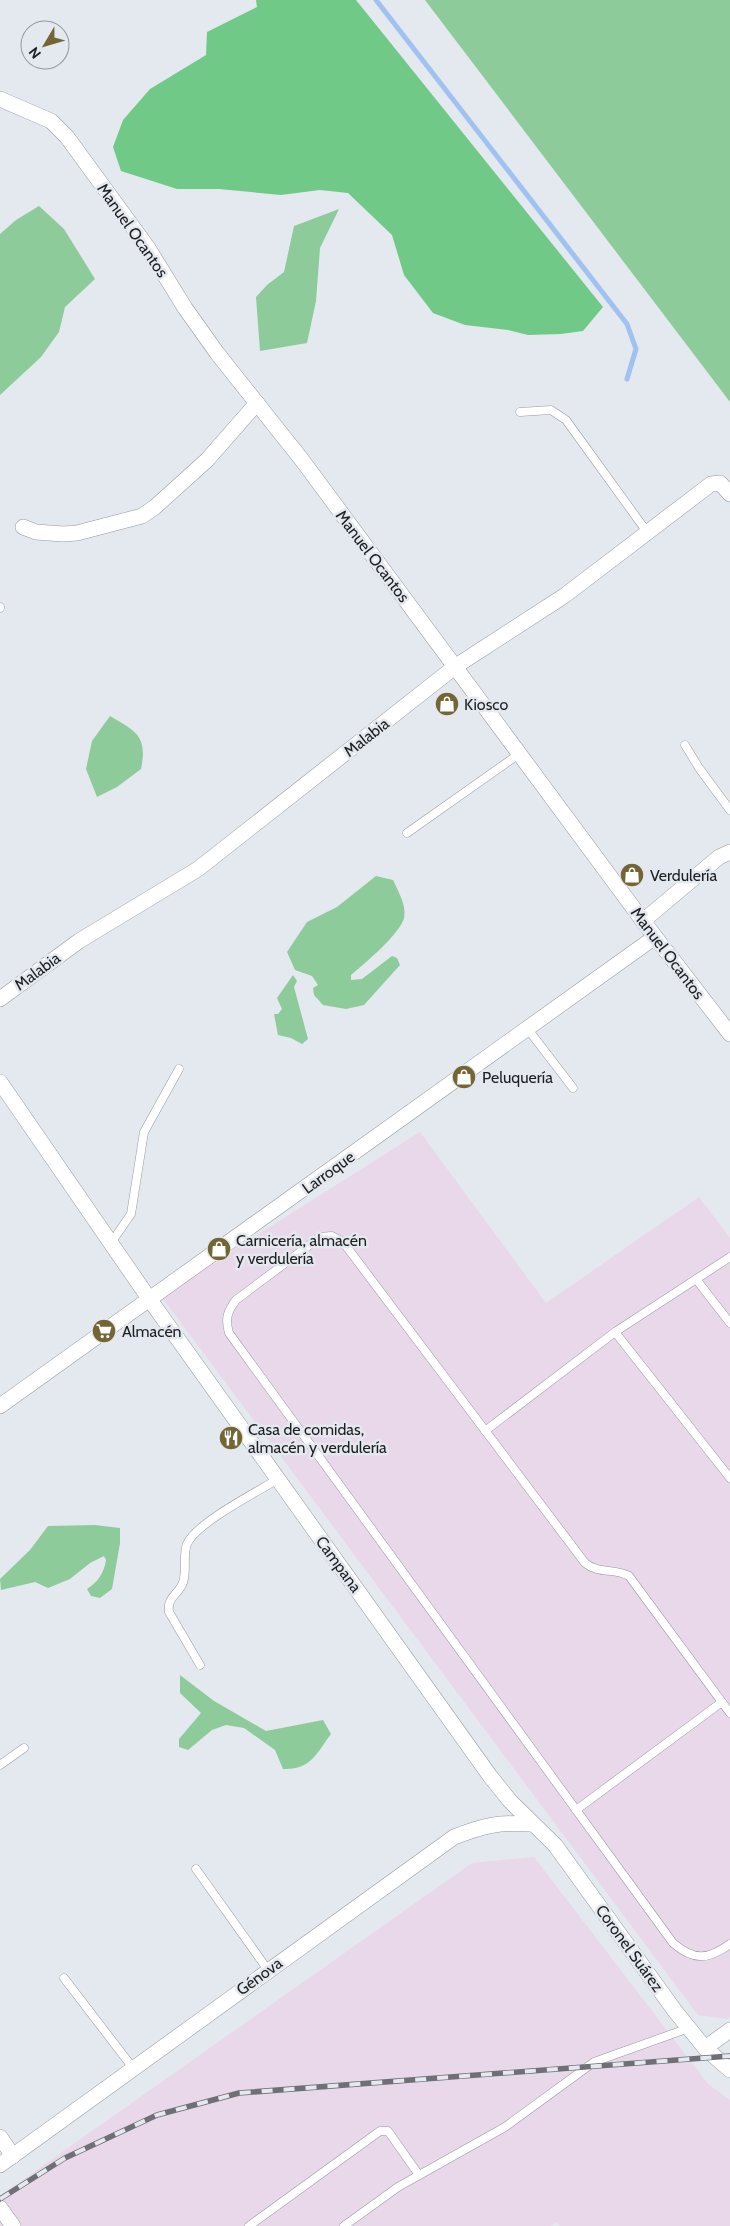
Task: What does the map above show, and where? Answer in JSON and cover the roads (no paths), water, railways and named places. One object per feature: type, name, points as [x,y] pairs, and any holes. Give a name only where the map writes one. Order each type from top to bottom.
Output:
[{"type":"street","name":"Manuel Ocantos","points":[[0,100],[51,121],[67,136],[148,248],[185,308],[456,666],[643,922],[730,1034]]},
{"type":"street","points":[[23,527],[46,534],[77,533],[142,516],[155,507],[206,460],[257,403]]},
{"type":"street","name":"Malabia","points":[[0,999],[78,941],[198,869],[456,666],[564,596],[711,484],[720,483],[730,494]]},
{"type":"street","points":[[643,922],[719,857],[730,852]]},
{"type":"street","name":"Larroque","points":[[0,1406],[655,937]]},
{"type":"street","name":"Campana","points":[[0,1082],[150,1300],[490,1776],[510,1801],[533,1824]]},
{"type":"street","name":"Génova","points":[[0,2166],[454,1836],[503,1822],[533,1824]]},
{"type":"street","name":"Coronel Suárez","points":[[533,1824],[555,1845],[705,2048],[730,2070]]},
{"type":"street","points":[[705,2048],[730,2030]]},
{"type":"street","points":[[0,2137],[13,2156]]},
{"type":"lane","points":[[520,412],[551,410],[566,420],[647,532]]},
{"type":"lane","points":[[685,744],[730,810]]},
{"type":"lane","points":[[407,833],[519,754]]},
{"type":"lane","points":[[527,1028],[573,1088]]},
{"type":"lane","points":[[110,1243],[132,1214],[144,1132],[179,1069]]},
{"type":"lane","points":[[730,1713],[629,1576],[622,1572],[592,1569],[585,1563],[343,1242],[332,1236],[320,1237],[236,1300],[228,1310],[226,1322],[229,1333],[673,1943],[683,1951],[701,1957],[717,1953],[730,1944]]},
{"type":"lane","points":[[485,1431],[615,1332],[730,1257]]},
{"type":"lane","points":[[696,1279],[730,1323]]},
{"type":"lane","points":[[615,1332],[730,1478]]},
{"type":"lane","points":[[200,1665],[169,1612],[168,1605],[171,1598],[182,1585],[184,1554],[188,1541],[205,1524],[278,1480]]},
{"type":"lane","points":[[576,1810],[722,1702]]},
{"type":"lane","points":[[0,1765],[24,1748]]},
{"type":"lane","points":[[196,1869],[268,1970]]},
{"type":"lane","points":[[64,1978],[133,2068]]},
{"type":"lane","points":[[344,2226],[398,2187],[490,2136],[594,2062],[689,2028]]},
{"type":"lane","points":[[249,2226],[380,2131],[388,2131],[418,2175]]},
{"type":"waterway","points":[[376,0],[627,324],[636,349],[627,379]]},
{"type":"railway","points":[[0,2199],[65,2158],[157,2115],[239,2093],[730,2056]]},
{"type":"place","name":"Kiosco","points":[[447,704]]},
{"type":"place","name":"Verdulería","points":[[632,875]]},
{"type":"place","name":"Peluquería","points":[[464,1077]]},
{"type":"place","name":"Carnicería, almacén y verdulería","points":[[219,1249]]},
{"type":"place","name":"Almacén","points":[[104,1331]]},
{"type":"place","name":"Casa de comidas, almacén y verdulería","points":[[231,1438]]}]
